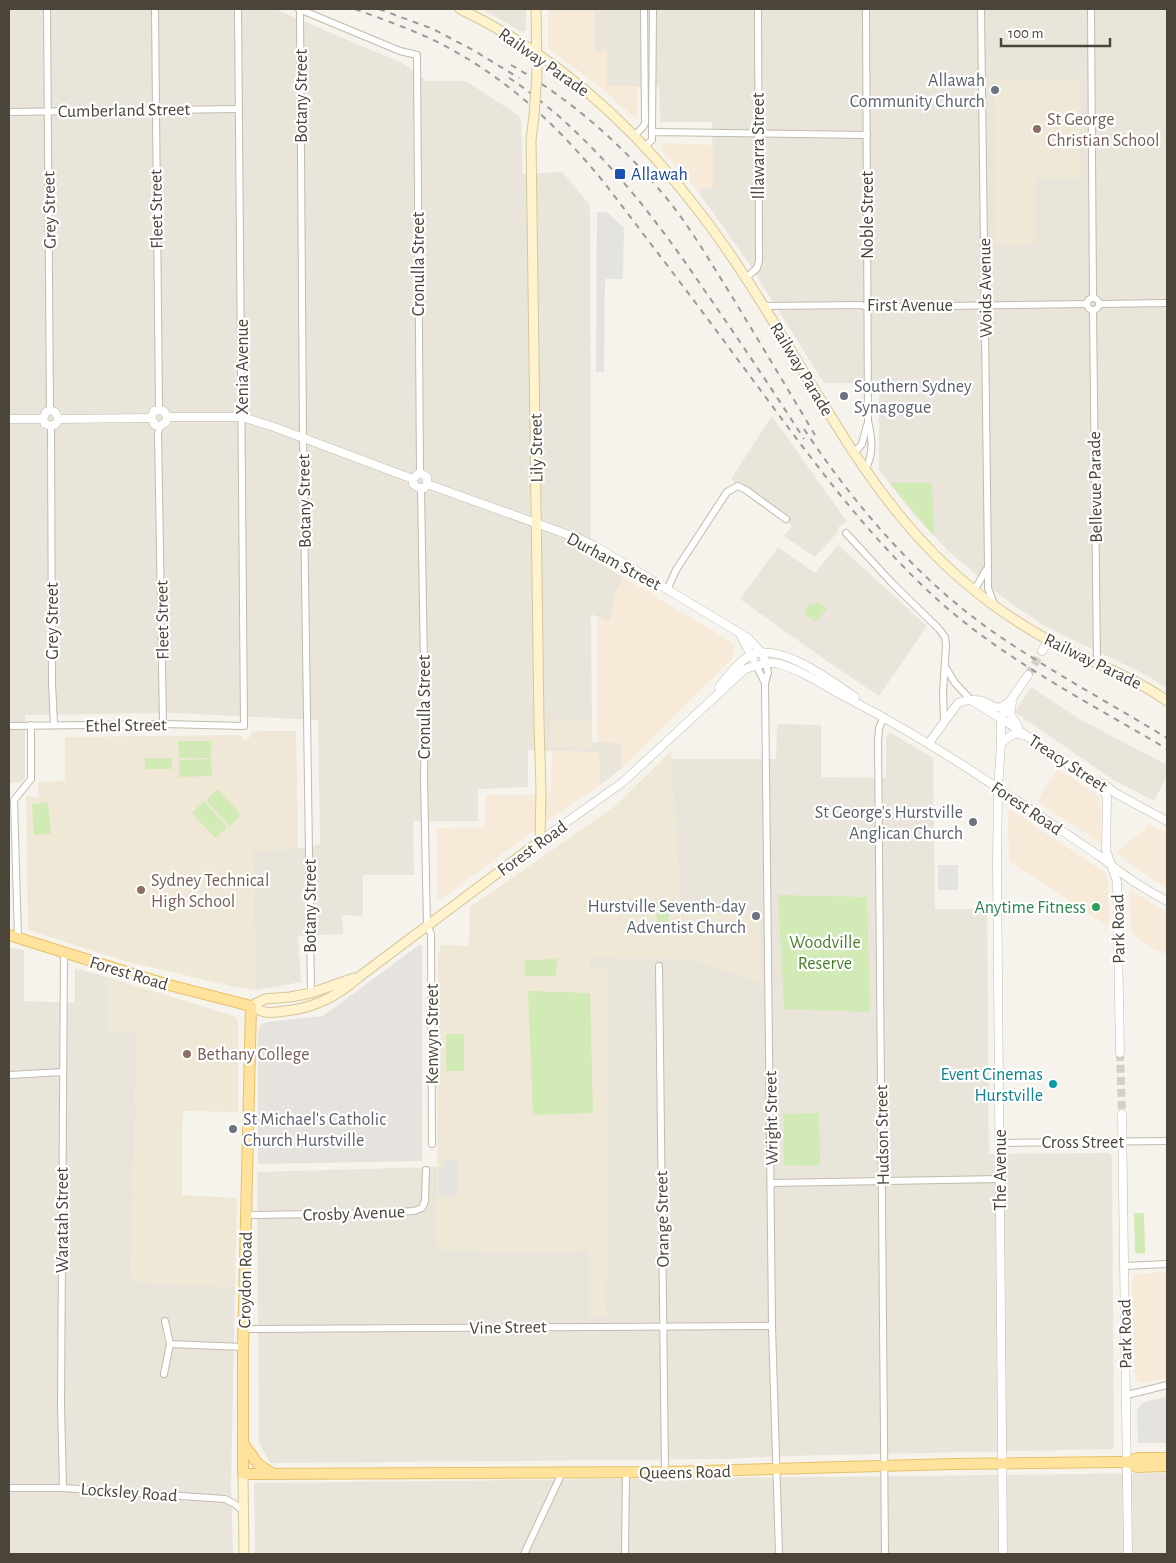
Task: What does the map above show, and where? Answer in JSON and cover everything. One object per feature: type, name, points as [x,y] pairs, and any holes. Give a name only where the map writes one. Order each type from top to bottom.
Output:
[{"type":"main road","name":"Railway Parade","points":[[460,9],[496,28],[537,54],[583,88],[645,146],[703,215],[746,278],[865,470],[913,531],[942,560],[994,604],[1049,640],[1138,682],[1167,701]]},
{"type":"main road","name":"Lily Street","points":[[536,9],[537,74],[531,140],[541,790],[540,841]]},
{"type":"main road","name":"Forest Road","points":[[13,936],[157,982],[250,1006],[265,1012],[291,1010],[312,1006],[343,991],[427,925],[540,841]]},
{"type":"main road","name":"Forest Road","points":[[250,1006],[264,999],[311,993],[359,977]]},
{"type":"main road","name":"Croydon Road","points":[[244,1554],[243,1329],[250,1006]]},
{"type":"main road","points":[[242,1441],[258,1464],[274,1474]]},
{"type":"main road","name":"Queens Road","points":[[243,1474],[626,1473],[1127,1462],[1138,1458],[1167,1458]]},
{"type":"main road","name":"Queens Road","points":[[1127,1462],[1137,1467],[1167,1466]]},
{"type":"street","name":"Grey Street","points":[[48,9],[50,410]]},
{"type":"street","name":"Fleet Street","points":[[155,9],[159,410]]},
{"type":"street","name":"Xenia Avenue","points":[[238,9],[244,726]]},
{"type":"street","name":"Cronulla Street","points":[[300,9],[405,53],[417,55],[417,476]]},
{"type":"street","name":"Botany Street","points":[[300,9],[303,438],[311,993]]},
{"type":"street","points":[[635,135],[644,127],[644,9]]},
{"type":"street","points":[[645,146],[652,140],[653,9]]},
{"type":"street","name":"Illawarra Street","points":[[746,278],[757,268],[759,262],[758,9]]},
{"type":"street","name":"Noble Street","points":[[865,470],[870,460],[872,448],[868,421],[866,9]]},
{"type":"street","name":"Woids Avenue","points":[[981,9],[988,588],[994,604]]},
{"type":"street","points":[[1091,9],[1093,297]]},
{"type":"street","name":"Cumberland Street","points":[[9,112],[240,109]]},
{"type":"street","points":[[644,127],[649,128],[652,132],[867,135]]},
{"type":"street","points":[[1093,297],[1088,300],[1089,309],[1098,308],[1100,304]]},
{"type":"street","points":[[1093,297],[1097,298],[1100,304]]},
{"type":"street","points":[[1100,304],[1167,303]]},
{"type":"street","name":"First Avenue","points":[[763,306],[861,305],[867,307],[1087,304]]},
{"type":"street","name":"Bellevue Parade","points":[[1093,310],[1097,663]]},
{"type":"street","points":[[50,410],[56,412],[58,419],[56,424],[52,426],[44,424],[43,419],[46,412],[50,410]]},
{"type":"street","points":[[159,410],[164,411],[167,417],[166,422],[160,426],[155,425],[151,418],[154,412],[159,410]]},
{"type":"street","points":[[167,417],[242,417],[417,476],[426,476],[424,486],[415,486],[417,476]]},
{"type":"street","points":[[58,419],[151,418]]},
{"type":"street","points":[[9,419],[43,419]]},
{"type":"street","name":"Noble Street","points":[[854,453],[862,444],[868,421]]},
{"type":"street","name":"Grey Street","points":[[52,426],[52,684],[54,725]]},
{"type":"street","name":"Fleet Street","points":[[160,426],[158,434],[163,724]]},
{"type":"street","name":"Cronulla Street","points":[[424,486],[426,724],[424,777],[427,925]]},
{"type":"street","name":"Durham Street","points":[[424,486],[588,543],[738,632],[755,644],[762,653]]},
{"type":"street","points":[[667,590],[676,570],[728,492],[734,487],[738,486],[746,490],[786,519]]},
{"type":"street","points":[[846,533],[945,637],[946,668],[942,723]]},
{"type":"street","points":[[974,589],[982,580],[988,567]]},
{"type":"street","name":"Durham Street","points":[[738,632],[756,666]]},
{"type":"street","points":[[1042,651],[1049,640]]},
{"type":"street","points":[[762,653],[766,663]]},
{"type":"street","name":"Forest Road","points":[[698,711],[735,668],[751,655],[773,653],[786,656],[929,743],[1167,901]]},
{"type":"street","name":"Forest Road","points":[[540,841],[623,782],[745,669],[766,663],[787,667],[884,717]]},
{"type":"street","name":"Wright Street","points":[[766,663],[768,673],[765,682],[772,1183],[772,1326],[779,1554]]},
{"type":"street","name":"Wright Street","points":[[756,666],[765,682]]},
{"type":"street","points":[[946,668],[971,700]]},
{"type":"street","points":[[1001,719],[1004,710],[1028,675]]},
{"type":"street","points":[[944,693],[951,688],[960,687]]},
{"type":"street","points":[[929,743],[958,702],[964,700],[982,701],[997,708],[1004,706],[1013,699]]},
{"type":"street","points":[[1013,699],[1009,711],[1011,718],[1027,737]]},
{"type":"street","name":"Treacy Street","points":[[971,700],[1090,780],[1104,784],[1115,793],[1167,821]]},
{"type":"street","name":"Hudson Street","points":[[884,717],[879,728],[878,741],[885,1554]]},
{"type":"street","name":"The Avenue","points":[[1001,719],[1002,744],[998,789],[997,862],[1003,1554]]},
{"type":"street","points":[[913,734],[928,732],[942,723]]},
{"type":"street","name":"Ethel Street","points":[[9,726],[163,724],[244,726]]},
{"type":"street","points":[[13,936],[14,800],[31,779],[31,725]]},
{"type":"street","points":[[1002,744],[1014,734],[1018,733],[1027,737]]},
{"type":"street","name":"Park Road","points":[[1090,780],[1102,788],[1107,798],[1106,850],[1116,875],[1118,889],[1120,1053]]},
{"type":"street","name":"Kenwyn Street","points":[[427,925],[432,934],[432,1144]]},
{"type":"street","name":"Waratah Street","points":[[62,1488],[62,1072],[64,952]]},
{"type":"street","name":"Orange Street","points":[[659,966],[665,1472]]},
{"type":"street","points":[[9,1075],[62,1072]]},
{"type":"street","name":"Park Road","points":[[1122,1114],[1128,1554]]},
{"type":"street","name":"Cross Street","points":[[1000,1143],[1167,1141]]},
{"type":"street","name":"Crosby Avenue","points":[[246,1215],[380,1213],[418,1210],[426,1201],[426,1170]]},
{"type":"street","points":[[772,1183],[1000,1179]]},
{"type":"street","points":[[1124,1266],[1167,1264]]},
{"type":"street","points":[[164,1374],[170,1344],[165,1321]]},
{"type":"street","name":"Vine Street","points":[[243,1329],[772,1326]]},
{"type":"street","points":[[170,1344],[243,1346]]},
{"type":"street","points":[[1126,1395],[1167,1386]]},
{"type":"street","points":[[524,1554],[562,1473]]},
{"type":"street","points":[[624,1554],[626,1473]]},
{"type":"street","name":"Locksley Road","points":[[9,1488],[62,1488],[225,1499],[235,1504],[244,1512]]},
{"type":"shaded area","points":[[9,9],[275,9],[404,64],[427,81],[466,81],[518,115],[521,120],[523,174],[562,172],[590,205],[591,558],[623,577],[615,594],[610,622],[591,614],[592,742],[621,742],[621,769],[600,785],[599,753],[528,750],[528,787],[478,789],[478,821],[413,821],[414,875],[363,875],[363,916],[342,915],[343,934],[298,936],[301,982],[255,990],[253,850],[298,849],[320,844],[318,720],[174,713],[25,715],[25,777],[21,782],[9,783]]},
{"type":"shaded area","points":[[482,9],[526,9],[526,30],[522,32]]},
{"type":"shaded area","points":[[548,9],[1167,9],[1167,689],[1150,677],[1041,624],[1001,596],[948,551],[910,510],[879,470],[879,383],[824,383],[746,259],[697,190],[713,187],[712,122],[660,122],[659,87],[607,86],[607,51],[594,51],[594,11],[548,11]]},
{"type":"shaded area","points":[[548,11],[594,11],[594,51],[607,51],[607,86],[638,86],[638,118],[636,119],[605,91],[548,48]]},
{"type":"shaded area","name":"St George Christian School","points":[[1080,79],[1081,178],[1034,178],[1035,244],[995,245],[994,80]]},
{"type":"shaded area","points":[[663,143],[713,145],[713,187],[697,190],[661,149]]},
{"type":"shaded area","points":[[597,212],[607,212],[624,228],[623,279],[605,279],[604,372],[596,372]]},
{"type":"shaded area","points":[[772,416],[847,522],[838,527],[838,532],[815,557],[784,536],[792,526],[731,479]]},
{"type":"shaded area","points":[[838,545],[927,626],[879,696],[740,599],[778,547],[815,573]]},
{"type":"shaded area","points":[[623,577],[731,642],[735,647],[732,659],[621,769],[621,743],[598,742],[598,616],[610,622],[615,594]]},
{"type":"shaded area","points":[[1031,687],[1081,720],[1167,765],[1167,776],[1154,801],[1112,779],[1015,712]]},
{"type":"shaded area","points":[[550,720],[592,720],[592,747],[551,747]]},
{"type":"shaded area","points":[[777,724],[821,725],[821,777],[886,778],[886,737],[891,733],[933,758],[935,909],[987,909],[989,1154],[1109,1153],[1112,1156],[1114,1449],[725,1459],[270,1463],[259,1443],[257,1172],[437,1167],[437,1250],[589,1251],[589,1316],[606,1317],[607,969],[590,969],[590,957],[684,958],[671,759],[776,759]]},
{"type":"shaded area","name":"Sydney Technical High School","points":[[296,731],[298,849],[253,851],[255,990],[129,962],[28,930],[26,797],[39,797],[38,782],[65,781],[65,737],[240,735],[244,740],[248,739],[251,732]]},
{"type":"shaded area","points":[[552,751],[599,752],[600,785],[440,900],[437,898],[437,828],[486,827],[486,795],[528,795],[551,792]]},
{"type":"shaded area","points":[[671,751],[681,910],[759,910],[762,983],[684,958],[590,957],[590,969],[607,969],[606,1317],[589,1317],[589,1251],[437,1250],[438,955],[441,945],[469,946],[470,907],[614,807]]},
{"type":"shaded area","points":[[1058,769],[1100,797],[1102,844],[1037,801]]},
{"type":"shaded area","points":[[1008,808],[1104,872],[1108,879],[1109,923],[1107,926],[1009,861]]},
{"type":"shaded area","points":[[1149,825],[1167,834],[1167,888],[1116,853]]},
{"type":"shaded area","points":[[938,865],[958,865],[958,890],[938,890]]},
{"type":"shaded area","points":[[1131,891],[1167,912],[1167,955],[1149,946],[1131,933],[1129,893]]},
{"type":"shaded area","points":[[419,945],[422,946],[422,1161],[258,1164],[258,1031],[261,1025],[267,1022],[323,1016]]},
{"type":"shaded area","points":[[9,948],[24,950],[24,1001],[75,1003],[75,968],[107,977],[107,1031],[137,1032],[131,1281],[235,1287],[231,1484],[233,1554],[9,1554]]},
{"type":"shaded area","points":[[107,977],[234,1016],[238,1021],[238,1112],[184,1111],[182,1124],[182,1195],[237,1198],[235,1287],[131,1282],[137,1032],[107,1032]]},
{"type":"shaded area","points":[[444,1161],[457,1161],[457,1195],[439,1195],[439,1168],[444,1167]]},
{"type":"shaded area","points":[[1167,1272],[1167,1377],[1142,1383],[1135,1379],[1132,1283],[1135,1274]]},
{"type":"shaded area","points":[[1167,1397],[1167,1443],[1138,1443],[1137,1410],[1141,1404]]},
{"type":"shaded area","points":[[1167,1473],[1167,1554],[255,1554],[254,1483]]},
{"type":"green space","points":[[890,483],[932,483],[934,535],[933,535]]},
{"type":"green space","points":[[817,601],[827,609],[816,622],[804,613],[810,603],[813,606]]},
{"type":"green space","points":[[178,741],[211,741],[211,758],[179,758]]},
{"type":"green space","points":[[145,758],[172,758],[172,769],[145,769]]},
{"type":"green space","points":[[211,759],[212,776],[179,777],[179,760]]},
{"type":"green space","points":[[218,789],[241,815],[229,826],[206,800]]},
{"type":"green space","points":[[204,801],[227,827],[215,838],[192,813]]},
{"type":"green space","points":[[48,802],[51,834],[34,835],[32,804]]},
{"type":"green space","name":"Woodville Reserve","points":[[778,895],[867,897],[870,1012],[784,1009]]},
{"type":"green space","points":[[656,902],[668,902],[669,923],[657,924]]},
{"type":"green space","points":[[557,959],[556,976],[525,976],[525,960]]},
{"type":"green space","points":[[528,991],[590,993],[593,1113],[533,1115]]},
{"type":"green space","points":[[446,1034],[464,1034],[464,1071],[446,1071]]},
{"type":"green space","points":[[819,1113],[820,1166],[784,1165],[783,1114]]},
{"type":"green space","points":[[1134,1213],[1144,1213],[1145,1253],[1137,1254],[1135,1252]]},
{"type":"tunnel","points":[[1028,675],[1042,651]]},
{"type":"tunnel","points":[[1120,1053],[1122,1114]]},
{"type":"railway","points":[[355,9],[429,38],[480,67],[526,101],[568,141],[606,185],[833,486],[911,575],[966,624],[993,644],[1050,681],[1167,749]]},
{"type":"railway","points":[[379,9],[433,29],[473,50],[519,78]]},
{"type":"railway","points":[[511,65],[555,93],[596,125],[634,161],[668,200],[709,259],[815,435]]},
{"type":"railway","points":[[509,78],[543,103],[576,132],[617,174],[636,197],[688,267],[804,439]]},
{"type":"railway","points":[[804,429],[865,511],[911,562],[936,586],[989,629],[1033,658],[1167,738]]},
{"type":"place","name":"Allawah Community Church","points":[[995,90]]},
{"type":"place","name":"St George Christian School","points":[[1037,129]]},
{"type":"place","name":"Allawah","points":[[620,174]]},
{"type":"place","name":"Southern Sydney Synagogue","points":[[844,396]]},
{"type":"place","name":"St George's Hurstville Anglican Church","points":[[973,822]]},
{"type":"place","name":"Sydney Technical High School","points":[[141,890]]},
{"type":"place","name":"Anytime Fitness","points":[[1096,907]]},
{"type":"place","name":"Hurstville Seventh-day Adventist Church","points":[[756,916]]},
{"type":"place","name":"Bethany College","points":[[187,1054]]},
{"type":"place","name":"Event Cinemas Hurstville","points":[[1053,1084]]},
{"type":"place","name":"St Michael's Catholic Church Hurstville","points":[[233,1129]]}]
